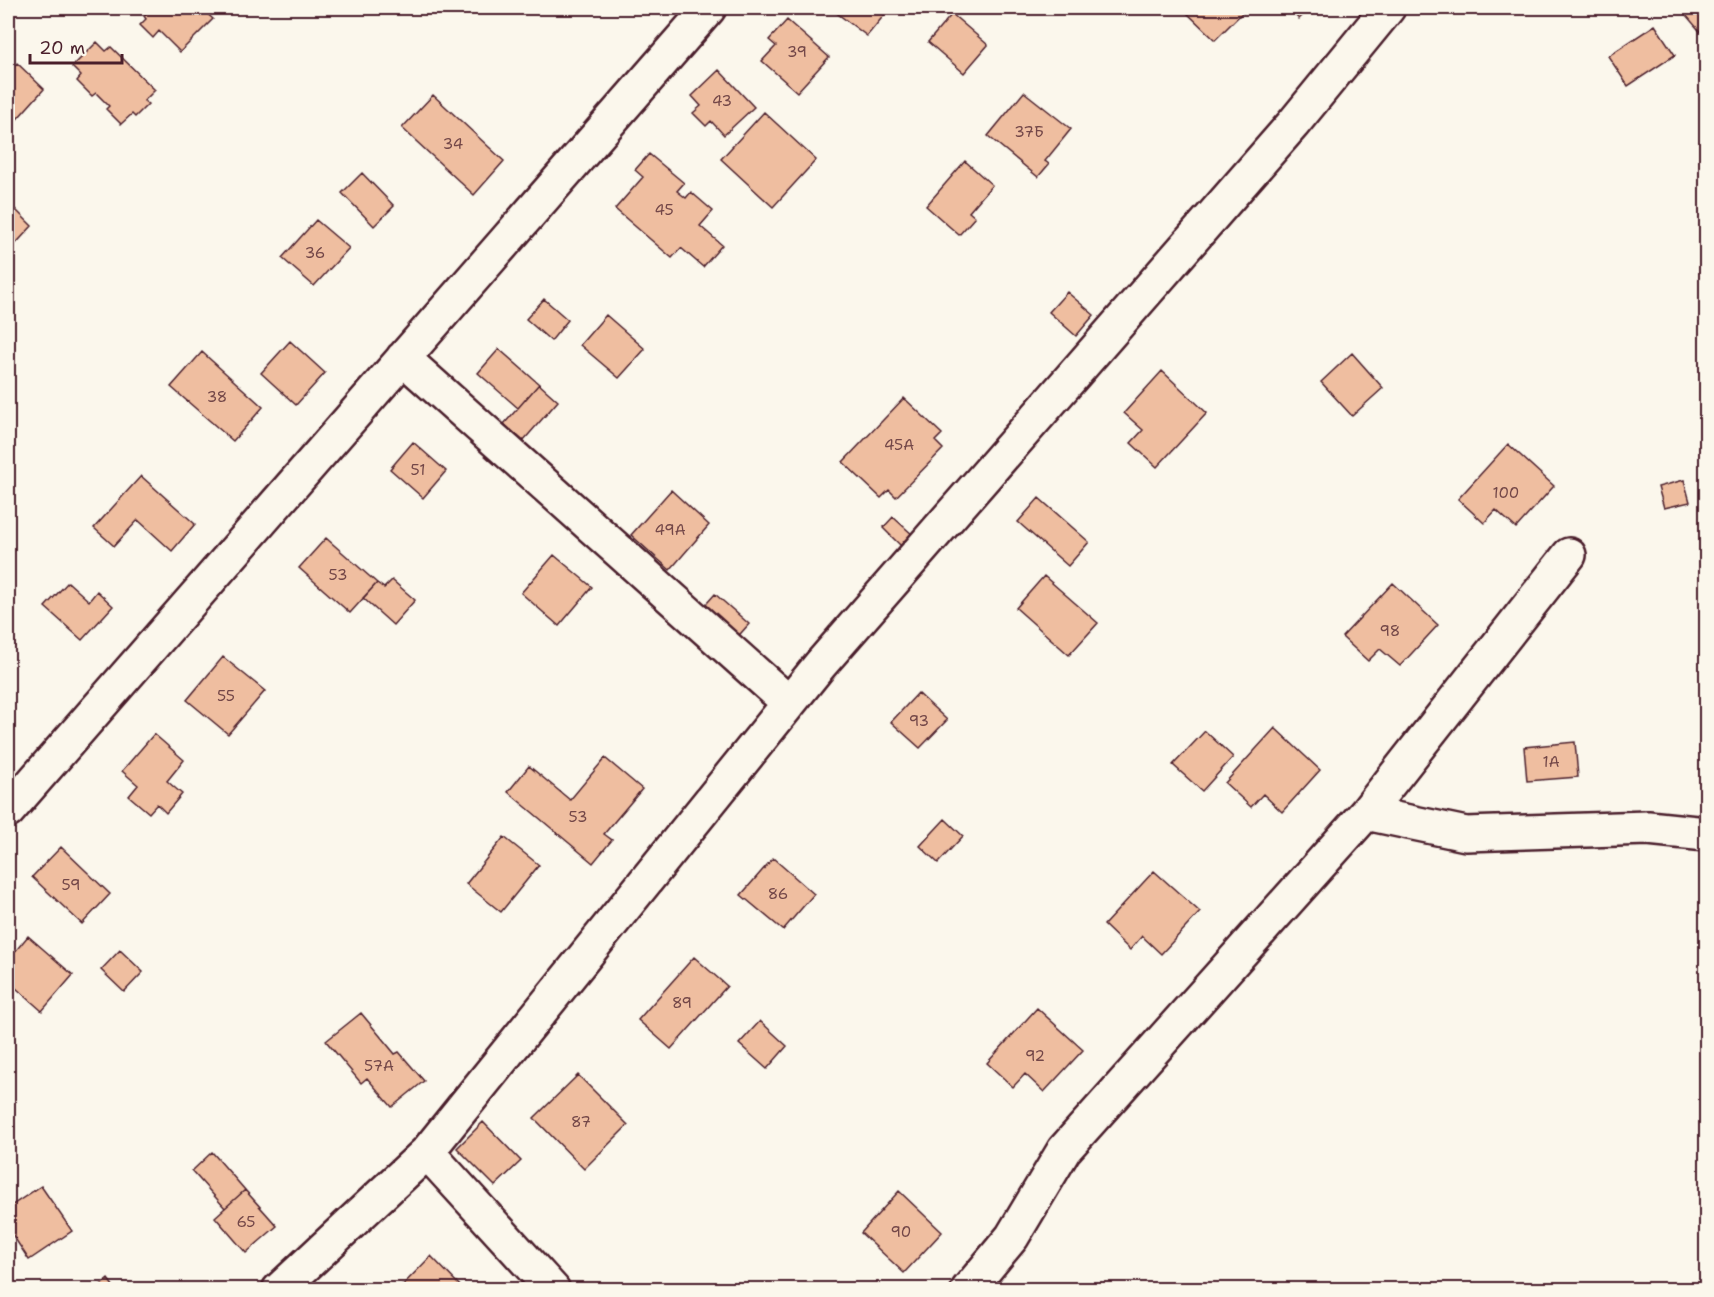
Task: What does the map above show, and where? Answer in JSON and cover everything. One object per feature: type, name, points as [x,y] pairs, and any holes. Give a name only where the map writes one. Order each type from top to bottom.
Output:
[{"type":"street","points":[[8,811],[709,8]]},
{"type":"street","points":[[279,1290],[427,1152],[820,665],[1293,124],[1388,8]]},
{"type":"street","points":[[403,358],[789,703]]},
{"type":"street","points":[[968,1290],[1012,1237],[1064,1150],[1366,813],[1569,555]]},
{"type":"street","points":[[1366,813],[1466,834],[1648,828],[1707,834]]},
{"type":"street","points":[[427,1152],[553,1290]]},
{"type":"building","points":[[146,8],[188,8],[192,11],[195,8],[201,8],[213,19],[180,52],[159,31],[153,38],[140,25],[146,19],[144,16]]},
{"type":"building","points":[[830,8],[890,8],[867,36]]},
{"type":"building","points":[[1189,8],[1240,8],[1244,11],[1215,40],[1185,11]]},
{"type":"building","points":[[1287,8],[1310,8],[1299,19]]},
{"type":"building","points":[[1680,8],[1706,8],[1706,32],[1703,35]]},
{"type":"building","points":[[952,14],[988,45],[964,73],[928,42]]},
{"type":"building","points":[[787,20],[829,57],[797,92],[762,61],[776,46],[769,40]]},
{"type":"building","points":[[1655,25],[1675,55],[1628,86],[1608,56]]},
{"type":"building","points":[[97,42],[106,51],[111,47],[155,90],[144,101],[148,104],[135,117],[132,114],[121,124],[106,109],[109,106],[96,93],[92,96],[77,81],[81,76],[72,67]]},
{"type":"building","points":[[17,63],[44,89],[9,128],[8,73]]},
{"type":"building","points":[[719,70],[754,107],[724,135],[711,121],[706,126],[693,113],[701,106],[692,96]]},
{"type":"building","points":[[1024,92],[1071,129],[1045,161],[1049,164],[1038,177],[988,136]]},
{"type":"building","points":[[433,95],[504,161],[474,195],[402,128]]},
{"type":"building","points":[[764,112],[816,160],[773,207],[721,159]]},
{"type":"building","points":[[649,154],[684,183],[677,191],[686,198],[691,192],[713,211],[700,226],[722,245],[703,267],[681,248],[672,258],[615,209],[643,177],[635,170]]},
{"type":"building","points":[[965,161],[992,185],[969,212],[975,217],[959,235],[926,206]]},
{"type":"building","points":[[362,173],[394,206],[374,226],[342,193]]},
{"type":"building","points":[[8,202],[32,226],[8,252]]},
{"type":"building","points":[[316,220],[349,248],[314,286],[282,258]]},
{"type":"building","points":[[1067,292],[1094,315],[1076,336],[1049,312]]},
{"type":"building","points":[[544,299],[568,320],[551,341],[526,319]]},
{"type":"building","points":[[606,315],[645,349],[619,378],[580,345]]},
{"type":"building","points":[[290,341],[325,373],[296,405],[261,373]]},
{"type":"building","points":[[499,349],[539,384],[518,408],[478,373]]},
{"type":"building","points":[[202,352],[263,407],[233,441],[171,387]]},
{"type":"building","points":[[1352,353],[1383,388],[1352,416],[1321,382]]},
{"type":"building","points":[[1162,371],[1207,413],[1157,467],[1131,443],[1143,430],[1124,413]]},
{"type":"building","points":[[539,384],[558,401],[523,441],[504,424]]},
{"type":"building","points":[[904,398],[942,434],[935,441],[943,449],[896,497],[889,490],[881,498],[843,462]]},
{"type":"building","points":[[413,442],[446,471],[423,498],[390,469]]},
{"type":"building","points":[[1508,444],[1554,486],[1516,528],[1496,510],[1484,523],[1458,499]]},
{"type":"building","points":[[141,476],[195,524],[172,551],[138,520],[114,546],[94,528]]},
{"type":"building","points":[[1684,480],[1690,502],[1664,508],[1658,487]]},
{"type":"building","points":[[671,490],[709,525],[670,570],[631,535]]},
{"type":"building","points":[[1039,498],[1089,542],[1068,566],[1018,522]]},
{"type":"building","points":[[893,517],[914,536],[903,548],[883,528]]},
{"type":"building","points":[[326,538],[377,583],[350,613],[299,568]]},
{"type":"building","points":[[554,555],[592,587],[559,626],[521,593]]},
{"type":"building","points":[[1044,576],[1098,623],[1069,655],[1016,608]]},
{"type":"building","points":[[392,580],[415,600],[393,625],[363,598],[377,583],[384,588]]},
{"type":"building","points":[[68,582],[89,601],[97,591],[113,606],[82,640],[45,607]]},
{"type":"building","points":[[1393,583],[1438,625],[1400,666],[1380,649],[1368,661],[1342,637]]},
{"type":"building","points":[[715,594],[749,624],[733,642],[699,612]]},
{"type":"building","points":[[223,657],[265,691],[228,734],[187,700]]},
{"type":"building","points":[[918,693],[947,720],[920,748],[891,722]]},
{"type":"building","points":[[1275,728],[1320,770],[1282,812],[1263,794],[1251,807],[1225,783]]},
{"type":"building","points":[[1205,731],[1233,757],[1202,791],[1173,765]]},
{"type":"building","points":[[154,734],[184,760],[167,781],[182,794],[166,813],[157,804],[149,813],[129,796],[138,785],[122,771]]},
{"type":"building","points":[[1575,742],[1578,777],[1527,781],[1524,747]]},
{"type":"building","points":[[605,758],[642,789],[604,834],[612,840],[593,863],[508,792],[529,766],[570,800]]},
{"type":"building","points":[[945,819],[963,836],[938,863],[920,846]]},
{"type":"building","points":[[504,837],[539,865],[501,912],[466,884]]},
{"type":"building","points":[[61,847],[110,894],[82,924],[32,877]]},
{"type":"building","points":[[773,858],[814,894],[783,930],[741,895]]},
{"type":"building","points":[[1154,871],[1200,912],[1161,954],[1142,936],[1130,950],[1104,925]]},
{"type":"building","points":[[28,936],[73,975],[42,1011],[8,981],[8,960]]},
{"type":"building","points":[[120,950],[143,972],[124,992],[101,970]]},
{"type":"building","points":[[694,957],[727,986],[671,1049],[638,1020]]},
{"type":"building","points":[[1037,1008],[1083,1050],[1044,1092],[1025,1074],[1013,1087],[987,1063]]},
{"type":"building","points":[[361,1013],[395,1054],[399,1052],[424,1081],[392,1107],[367,1078],[361,1083],[326,1041]]},
{"type":"building","points":[[760,1021],[787,1046],[767,1069],[739,1044]]},
{"type":"building","points":[[578,1075],[628,1125],[584,1169],[534,1118]]},
{"type":"building","points":[[483,1122],[521,1161],[495,1186],[457,1148]]},
{"type":"building","points":[[212,1152],[245,1190],[225,1208],[192,1171]]},
{"type":"building","points":[[41,1186],[72,1231],[29,1260],[8,1228],[8,1208]]},
{"type":"building","points":[[245,1190],[277,1226],[246,1253],[215,1217]]},
{"type":"building","points":[[899,1191],[942,1232],[904,1273],[861,1233]]},
{"type":"building","points":[[431,1256],[464,1290],[398,1290]]},
{"type":"building","points":[[108,1279],[116,1290],[95,1290]]}]
